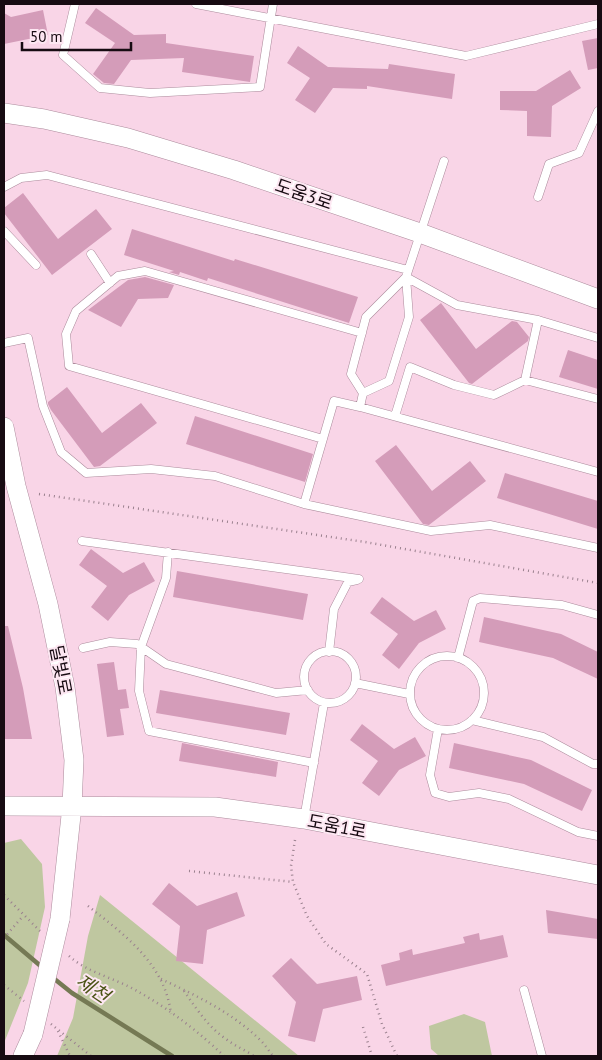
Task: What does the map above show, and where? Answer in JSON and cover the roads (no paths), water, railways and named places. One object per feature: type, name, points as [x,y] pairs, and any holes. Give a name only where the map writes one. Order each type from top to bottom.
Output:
[{"type":"street","name":"도움3로","points":[[4,112],[128,138],[234,170],[420,233],[598,299]]},
{"type":"street","name":"달빛로","points":[[4,427],[16,486],[48,604],[65,687],[74,760],[72,806],[60,919],[33,1034],[23,1056]]},
{"type":"street","name":"도움1로","points":[[4,806],[215,807],[304,819],[598,875]]},
{"type":"lane","points":[[74,4],[63,55],[100,88],[150,93],[260,87],[273,4]]},
{"type":"lane","points":[[196,4],[466,56],[598,24]]},
{"type":"lane","points":[[538,197],[549,164],[579,153],[598,111]]},
{"type":"lane","points":[[363,394],[388,381],[409,317],[407,274],[444,161]]},
{"type":"lane","points":[[4,187],[21,178],[47,175],[407,274],[457,306],[538,320],[598,338]]},
{"type":"lane","points":[[4,231],[36,265]]},
{"type":"lane","points":[[91,254],[110,283]]},
{"type":"lane","points":[[323,439],[69,366],[66,334],[76,311],[118,276],[145,271],[362,332]]},
{"type":"lane","points":[[360,407],[363,394],[351,374],[366,317],[407,274]]},
{"type":"lane","points":[[524,380],[538,320]]},
{"type":"lane","points":[[4,343],[28,338],[43,406],[61,452],[86,473],[151,469],[215,476],[304,504],[431,531],[490,525],[598,548]]},
{"type":"lane","points":[[395,416],[410,367],[454,385],[494,395],[524,380],[598,399]]},
{"type":"lane","points":[[304,504],[334,401],[598,472]]},
{"type":"lane","points":[[82,540],[359,579],[348,582],[334,609],[329,652]]},
{"type":"lane","points":[[168,552],[166,578],[141,647],[139,691],[149,731],[314,763]]},
{"type":"lane","points":[[458,658],[473,601],[480,598],[562,605],[598,615]]},
{"type":"lane","points":[[83,648],[110,642],[137,644],[166,664],[276,693],[308,690]]},
{"type":"lane","points":[[329,652],[342,655],[349,660],[354,666],[356,683],[348,697],[332,703],[316,699],[308,690],[304,677],[306,668],[311,661],[318,655],[329,652]]},
{"type":"lane","points":[[450,656],[458,658],[472,666],[479,675],[483,686],[483,699],[480,710],[472,720],[462,727],[451,730],[438,729],[427,724],[418,716],[412,706],[411,682],[417,671],[426,662],[438,657],[450,656]]},
{"type":"lane","points":[[356,683],[410,694]]},
{"type":"lane","points":[[304,819],[324,702]]},
{"type":"lane","points":[[472,720],[543,737],[593,764],[598,764]]},
{"type":"lane","points":[[438,729],[430,775],[435,794],[449,797],[479,793],[510,800],[578,832],[598,836]]},
{"type":"lane","points":[[524,990],[542,1056]]},
{"type":"waterway","name":"제천","points":[[4,935],[43,968]]},
{"type":"waterway","name":"제천","points":[[52,977],[72,993],[172,1056]]}]
